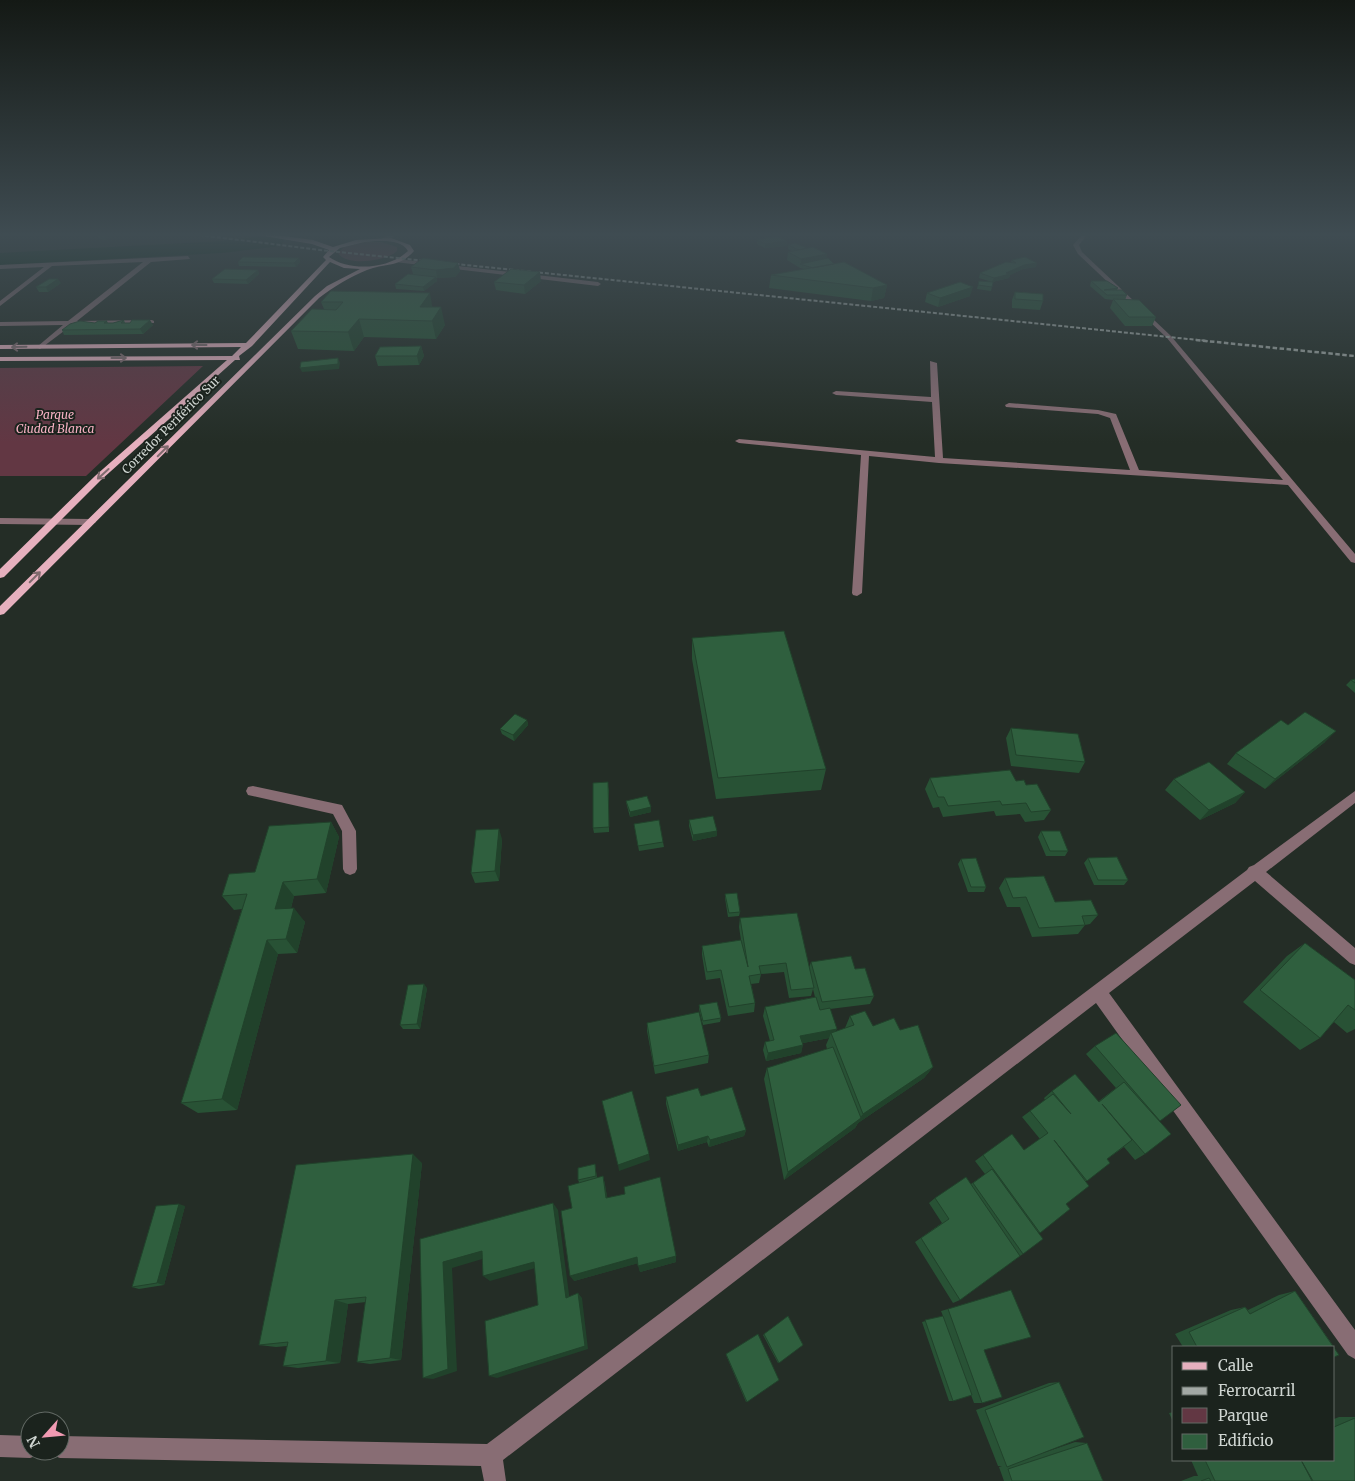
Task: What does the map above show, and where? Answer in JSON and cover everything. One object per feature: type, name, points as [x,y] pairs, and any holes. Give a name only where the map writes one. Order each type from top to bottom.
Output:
[{"type":"main road","name":"Corredor Periférico Sur","points":[[0,575],[98,478],[248,345],[287,304]]},
{"type":"main road","name":"Corredor Periférico Sur","points":[[0,612],[311,304]]},
{"type":"main road","points":[[0,347],[268,345]]},
{"type":"main road","points":[[96,358],[110,346]]},
{"type":"main road","points":[[0,359],[257,358]]},
{"type":"street","points":[[40,347],[94,304]]},
{"type":"street","points":[[1134,304],[1169,337],[1355,560]]},
{"type":"street","points":[[0,324],[152,322]]},
{"type":"street","points":[[933,363],[939,460]]},
{"type":"street","points":[[836,392],[935,400]]},
{"type":"street","points":[[1009,405],[1098,412],[1113,416],[1136,473]]},
{"type":"street","points":[[740,441],[939,460],[1291,483]]},
{"type":"street","points":[[857,593],[865,453]]},
{"type":"street","points":[[0,521],[91,522]]},
{"type":"street","points":[[253,791],[337,809],[349,831],[350,869]]},
{"type":"street","points":[[70,1447],[492,1455],[1355,796]]},
{"type":"street","points":[[1254,872],[1355,958]]},
{"type":"street","points":[[1098,992],[1355,1348]]},
{"type":"street","points":[[0,1446],[20,1446]]},
{"type":"street","points":[[492,1455],[495,1481]]},
{"type":"green space","name":"Parque Ciudad Blanca","points":[[203,366],[86,476],[0,476],[0,368]]},
{"type":"building","points":[[341,304],[422,304],[420,307],[441,307],[432,321],[359,319],[348,332],[291,331],[312,309],[336,310]]},
{"type":"building","points":[[1118,304],[1143,304],[1156,317],[1129,317]]},
{"type":"building","points":[[124,320],[121,323],[130,323],[132,320],[150,320],[140,329],[62,330],[70,324],[80,321],[95,323],[107,321],[104,323],[113,323]]},
{"type":"building","points":[[421,346],[417,356],[375,356],[380,347]]},
{"type":"building","points":[[338,358],[338,364],[300,368],[301,362]]},
{"type":"building","points":[[784,631],[826,769],[718,778],[692,638]]},
{"type":"building","points":[[1305,712],[1336,731],[1275,779],[1236,753],[1281,720],[1288,725]]},
{"type":"building","points":[[515,714],[527,720],[513,735],[500,729]]},
{"type":"building","points":[[1011,728],[1078,734],[1085,762],[1016,755]]},
{"type":"building","points":[[1209,762],[1245,792],[1209,810],[1174,779]]},
{"type":"building","points":[[1010,770],[1016,781],[1024,780],[1026,785],[1037,784],[1051,810],[1031,812],[1026,803],[1002,805],[1000,801],[948,806],[944,797],[938,797],[930,778]]},
{"type":"building","points":[[608,782],[609,827],[593,828],[593,783]]},
{"type":"building","points":[[647,796],[651,807],[630,812],[626,801]]},
{"type":"building","points":[[713,816],[717,831],[693,835],[689,820]]},
{"type":"building","points":[[659,820],[663,842],[638,846],[634,824]]},
{"type":"building","points":[[331,822],[317,879],[283,882],[275,909],[294,908],[286,939],[267,940],[222,1099],[181,1103],[247,894],[222,896],[229,874],[255,872],[269,826]]},
{"type":"building","points":[[499,829],[495,871],[471,873],[476,830]]},
{"type":"building","points":[[1041,831],[1060,831],[1068,851],[1050,851]]},
{"type":"building","points":[[1117,857],[1128,880],[1098,880],[1088,858]]},
{"type":"building","points":[[976,858],[986,887],[971,887],[961,859]]},
{"type":"building","points":[[1044,876],[1055,902],[1091,900],[1098,915],[1082,916],[1085,925],[1039,928],[1026,897],[1013,898],[1005,878]]},
{"type":"building","points":[[737,893],[740,912],[729,913],[725,894]]},
{"type":"building","points":[[797,913],[814,988],[791,990],[786,963],[759,966],[761,974],[749,976],[755,1003],[729,1007],[721,970],[707,972],[702,946],[741,940],[748,967],[740,918]]},
{"type":"building","points":[[1305,943],[1355,980],[1355,1010],[1348,1005],[1320,1038],[1260,990]]},
{"type":"building","points":[[851,956],[855,969],[865,968],[874,996],[822,1002],[811,962]]},
{"type":"building","points":[[424,984],[417,1024],[400,1025],[408,985]]},
{"type":"building","points":[[816,997],[820,1010],[830,1008],[837,1029],[800,1036],[803,1045],[768,1053],[765,1042],[774,1040],[765,1007]]},
{"type":"building","points":[[717,1002],[721,1018],[703,1021],[699,1005]]},
{"type":"building","points":[[865,1011],[873,1026],[894,1018],[900,1030],[918,1025],[933,1067],[863,1114],[831,1033],[854,1025],[850,1016]]},
{"type":"building","points":[[699,1012],[709,1055],[654,1066],[647,1023]]},
{"type":"building","points":[[1116,1033],[1181,1105],[1160,1121],[1095,1046]]},
{"type":"building","points":[[833,1047],[861,1118],[788,1172],[767,1068]]},
{"type":"building","points":[[1075,1074],[1099,1102],[1124,1082],[1171,1134],[1145,1154],[1102,1104],[1132,1140],[1107,1159],[1110,1163],[1087,1181],[1054,1140],[1089,1186],[1066,1204],[1070,1209],[1040,1233],[983,1155],[1012,1134],[1024,1150],[1048,1133],[1030,1111],[1053,1094],[1071,1114],[1052,1091]]},
{"type":"building","points":[[732,1087],[746,1130],[710,1140],[708,1136],[678,1145],[666,1097],[698,1088],[701,1096]]},
{"type":"building","points":[[632,1091],[649,1154],[618,1165],[602,1101]]},
{"type":"building","points":[[413,1154],[390,1358],[357,1362],[366,1297],[335,1300],[326,1361],[283,1366],[288,1342],[259,1345],[296,1165]]},
{"type":"building","points":[[595,1164],[596,1176],[578,1180],[578,1168]]},
{"type":"building","points":[[992,1169],[1043,1239],[1023,1254],[973,1183]]},
{"type":"building","points":[[603,1176],[606,1198],[625,1194],[624,1187],[660,1177],[676,1256],[638,1266],[637,1257],[570,1276],[561,1211],[572,1208],[568,1186]]},
{"type":"building","points":[[966,1177],[1020,1256],[960,1300],[921,1238],[949,1219],[935,1198]]},
{"type":"building","points":[[553,1203],[566,1298],[578,1293],[585,1346],[489,1376],[485,1321],[538,1305],[534,1262],[483,1276],[482,1251],[443,1262],[448,1369],[423,1378],[420,1239]]},
{"type":"building","points":[[179,1204],[157,1283],[132,1287],[156,1206]]},
{"type":"building","points":[[1011,1290],[1031,1337],[984,1350],[1002,1397],[982,1403],[948,1309]]},
{"type":"building","points":[[1295,1291],[1333,1346],[1196,1346],[1189,1332],[1245,1307],[1250,1314]]},
{"type":"building","points":[[788,1316],[803,1345],[779,1363],[764,1334]]},
{"type":"building","points":[[943,1316],[972,1395],[953,1401],[925,1320]]},
{"type":"building","points":[[758,1334],[779,1380],[747,1402],[726,1354]]},
{"type":"building","points":[[1059,1382],[1084,1437],[1007,1467],[985,1410]]},
{"type":"building","points":[[1355,1418],[1355,1481],[1313,1481],[1302,1461],[1335,1461],[1335,1427]]},
{"type":"building","points":[[1087,1443],[1103,1481],[1012,1481],[1008,1469]]},
{"type":"building","points":[[1205,1461],[1302,1461],[1312,1481],[1215,1481]]},
{"type":"railway","points":[[848,304],[1208,341]]},
{"type":"railway","points":[[1196,340],[1355,356]]}]
